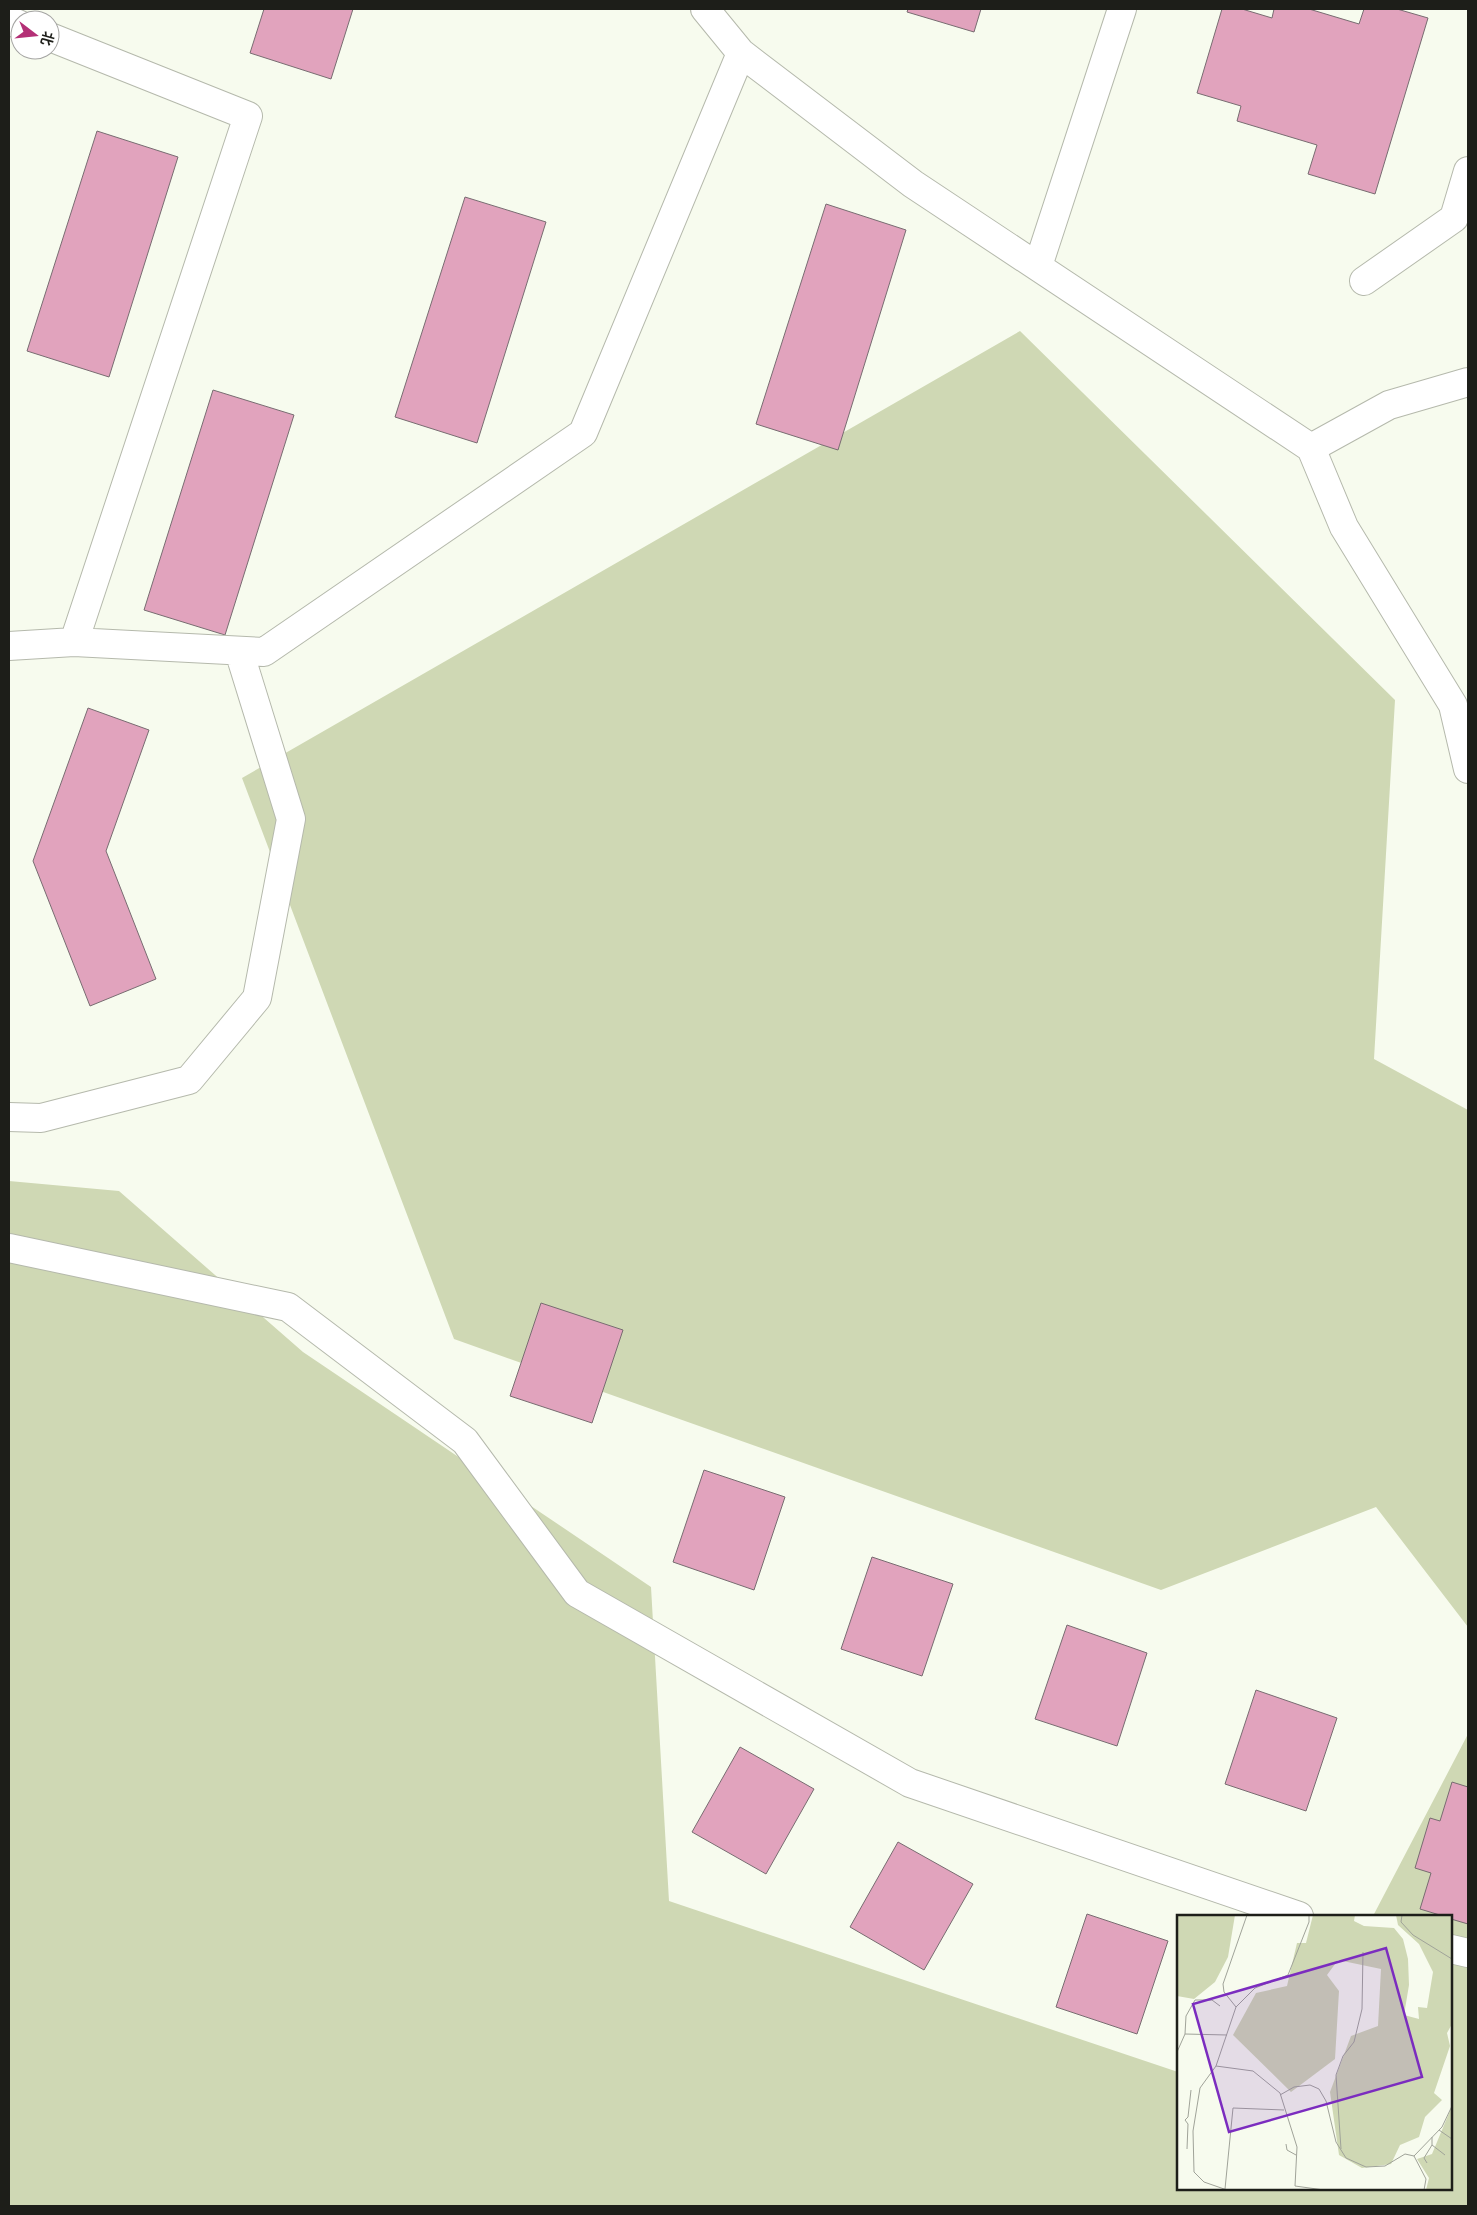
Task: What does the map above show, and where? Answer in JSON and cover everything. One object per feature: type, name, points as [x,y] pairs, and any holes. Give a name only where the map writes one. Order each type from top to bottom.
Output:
[{"type":"street","points":[[706,9],[740,54],[913,184],[1311,448],[1344,527],[1453,705],[1468,769]]},
{"type":"street","points":[[1038,266],[1122,9]]},
{"type":"street","points":[[60,41],[248,116],[74,642]]},
{"type":"street","points":[[9,646],[74,642],[264,652],[583,433],[740,54]]},
{"type":"street","points":[[1364,280],[1454,218],[1468,171]]},
{"type":"street","points":[[1311,448],[1389,404],[1468,382]]},
{"type":"street","points":[[9,1117],[41,1118],[189,1080],[257,998],[291,820],[239,651]]},
{"type":"street","points":[[9,1248],[288,1307],[465,1440],[577,1593],[910,1783],[1296,1915]]},
{"type":"street","points":[[1452,1949],[1468,1953]]},
{"type":"green space","points":[[1020,331],[1395,700],[1374,1059],[1468,1110],[1468,1627],[1376,1507],[1161,1590],[454,1339],[242,778]]},
{"type":"green space","points":[[9,1181],[119,1191],[303,1352],[651,1587],[669,1901],[1177,2072],[1177,2190],[1452,2190],[1452,1915],[1374,1915],[1468,1734],[1468,2206],[9,2206]]},
{"type":"building","points":[[264,9],[353,9],[331,79],[250,53]]},
{"type":"building","points":[[908,9],[981,9],[974,32],[907,12]]},
{"type":"building","points":[[1222,9],[1242,9],[1272,18],[1274,9],[1309,9],[1359,24],[1364,9],[1397,9],[1428,18],[1375,194],[1308,174],[1317,145],[1237,121],[1241,106],[1197,93]]},
{"type":"building","points":[[97,131],[178,157],[109,377],[27,351]]},
{"type":"building","points":[[465,197],[546,222],[477,443],[395,417]]},
{"type":"building","points":[[826,204],[906,230],[838,450],[756,424]]},
{"type":"building","points":[[213,390],[294,415],[225,635],[144,610]]},
{"type":"building","points":[[88,708],[149,730],[106,851],[156,979],[90,1006],[33,861]]},
{"type":"building","points":[[541,1303],[623,1330],[592,1423],[510,1396]]},
{"type":"building","points":[[704,1470],[785,1497],[754,1590],[673,1562]]},
{"type":"building","points":[[872,1557],[953,1584],[922,1676],[841,1649]]},
{"type":"building","points":[[1067,1625],[1147,1653],[1117,1746],[1035,1719]]},
{"type":"building","points":[[1256,1690],[1337,1718],[1306,1811],[1225,1784]]},
{"type":"building","points":[[740,1747],[814,1789],[766,1874],[692,1832]]},
{"type":"building","points":[[1452,1782],[1468,1787],[1468,1924],[1452,1919],[1452,1915],[1440,1915],[1420,1909],[1431,1873],[1415,1868],[1430,1818],[1440,1821]]},
{"type":"building","points":[[898,1842],[973,1884],[924,1970],[850,1927]]},
{"type":"building","points":[[1087,1914],[1168,1941],[1137,2034],[1056,2007]]}]
